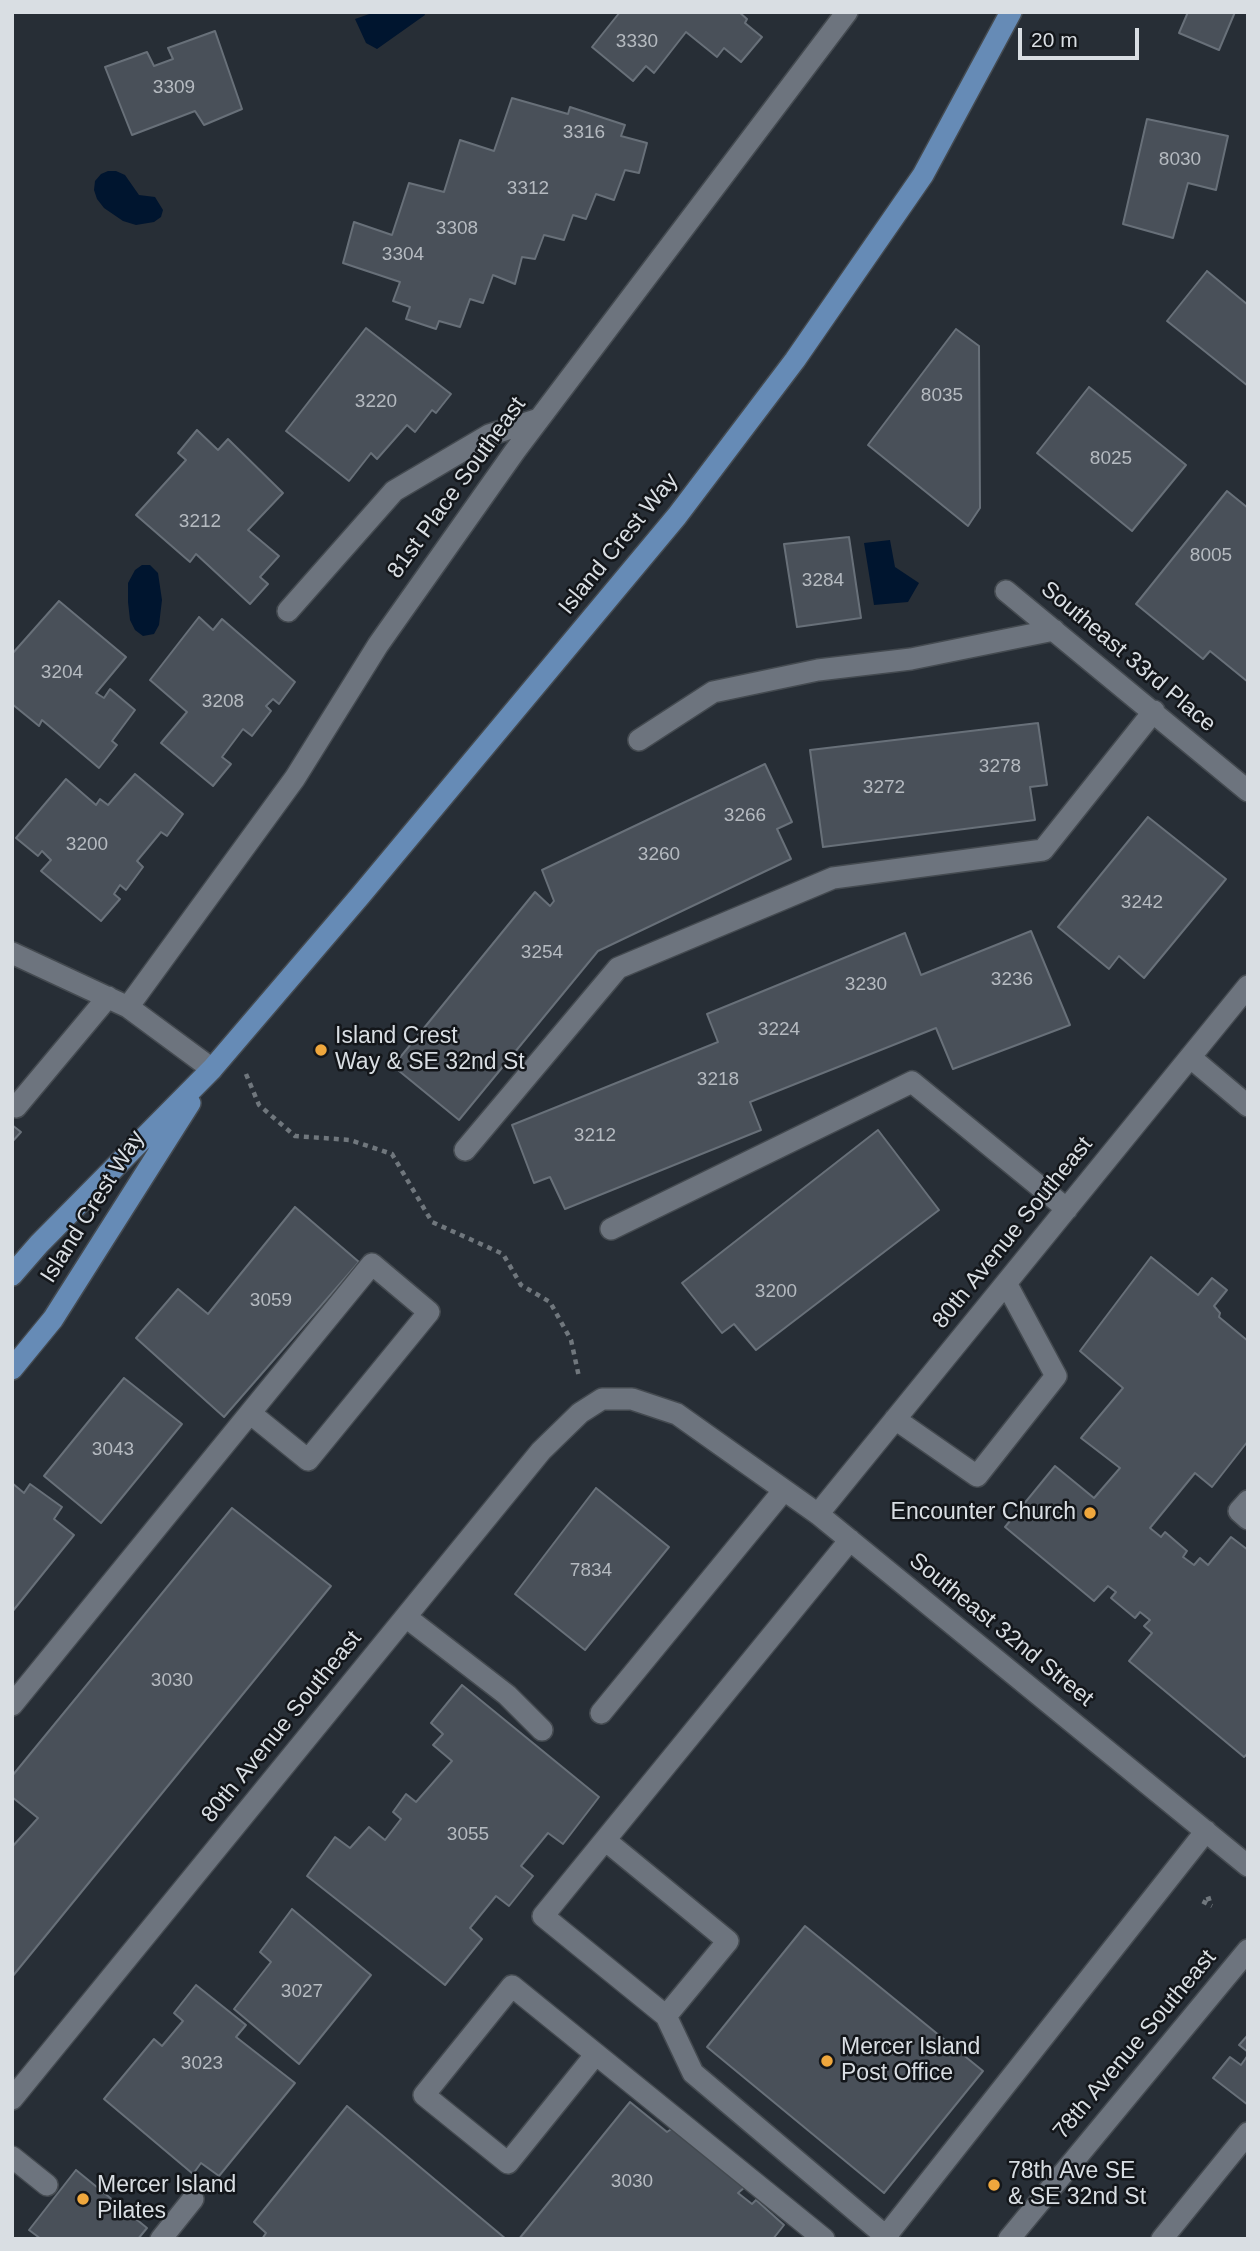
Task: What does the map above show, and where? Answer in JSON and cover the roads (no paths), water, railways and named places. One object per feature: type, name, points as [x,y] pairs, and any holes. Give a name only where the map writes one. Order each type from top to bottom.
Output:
[{"type":"main road","name":"Island Crest Way","points":[[12,1275],[234,1044],[677,516],[795,360],[923,175],[1011,12]]},
{"type":"main road","name":"Island Crest Way","points":[[12,1369],[53,1318],[212,1069]]},
{"type":"street","name":"81st Place Southeast","points":[[128,1007],[295,778],[378,645],[539,419],[847,12]]},
{"type":"street","points":[[288,611],[394,491],[489,435],[539,419]]},
{"type":"street","name":"Southeast 33rd Place","points":[[1006,591],[1154,711],[1248,792]]},
{"type":"street","points":[[639,740],[713,692],[818,670],[911,660],[1054,630]]},
{"type":"street","points":[[465,1150],[618,968],[833,878],[1043,850],[1154,711]]},
{"type":"street","points":[[12,953],[128,1007],[212,1069]]},
{"type":"street","name":"80th Avenue Southeast","points":[[818,1514],[1248,986]]},
{"type":"street","points":[[16,1107],[108,998]]},
{"type":"street","points":[[1190,1057],[1248,1106]]},
{"type":"street","points":[[611,1229],[912,1082],[1067,1209]]},
{"type":"street","points":[[12,1705],[250,1413],[372,1265],[429,1312],[308,1460],[250,1413]]},
{"type":"street","points":[[895,1419],[977,1476],[1056,1376],[1006,1283]]},
{"type":"street","name":"80th Avenue Southeast","points":[[12,2099],[541,1451],[580,1413],[602,1399]]},
{"type":"street","name":"Southeast 32nd Street","points":[[602,1399],[632,1399],[677,1414],[818,1514],[1248,1866]]},
{"type":"street","points":[[601,1713],[784,1490]]},
{"type":"street","points":[[1248,1501],[1239,1511],[1248,1519]]},
{"type":"street","points":[[849,1540],[543,1916],[666,2016],[694,2073],[887,2238],[1206,1831]]},
{"type":"street","points":[[406,1617],[507,1695],[542,1730]]},
{"type":"street","points":[[605,1840],[728,1941],[666,2016]]},
{"type":"street","name":"78th Avenue Southeast","points":[[1009,2239],[1248,1950]]},
{"type":"street","points":[[596,2054],[508,2163],[424,2095],[512,1986],[596,2054],[824,2239]]},
{"type":"street","points":[[1162,2239],[1248,2133]]},
{"type":"street","points":[[12,2157],[47,2185]]},
{"type":"street","points":[[160,2239],[193,2199]]},
{"type":"water","points":[[375,12],[424,12],[425,15],[377,49],[366,43],[355,19]]},
{"type":"water","points":[[108,171],[125,175],[139,195],[155,197],[163,210],[161,217],[154,222],[136,225],[123,221],[104,208],[94,190],[95,181]]},
{"type":"water","points":[[890,540],[895,567],[919,583],[908,602],[874,605],[864,543]]},
{"type":"water","points":[[142,565],[150,565],[158,573],[162,600],[159,625],[154,634],[143,636],[135,630],[130,620],[128,602],[128,583],[135,570]]},
{"type":"place","name":"Island Crest Way & SE 32nd St","points":[[321,1050]]},
{"type":"place","name":"Encounter Church","points":[[1090,1513]]},
{"type":"place","name":"Mercer Island Post Office","points":[[827,2061]]},
{"type":"place","name":"78th Ave SE & SE 32nd St","points":[[994,2185]]},
{"type":"place","name":"Mercer Island Pilates","points":[[83,2199]]}]
